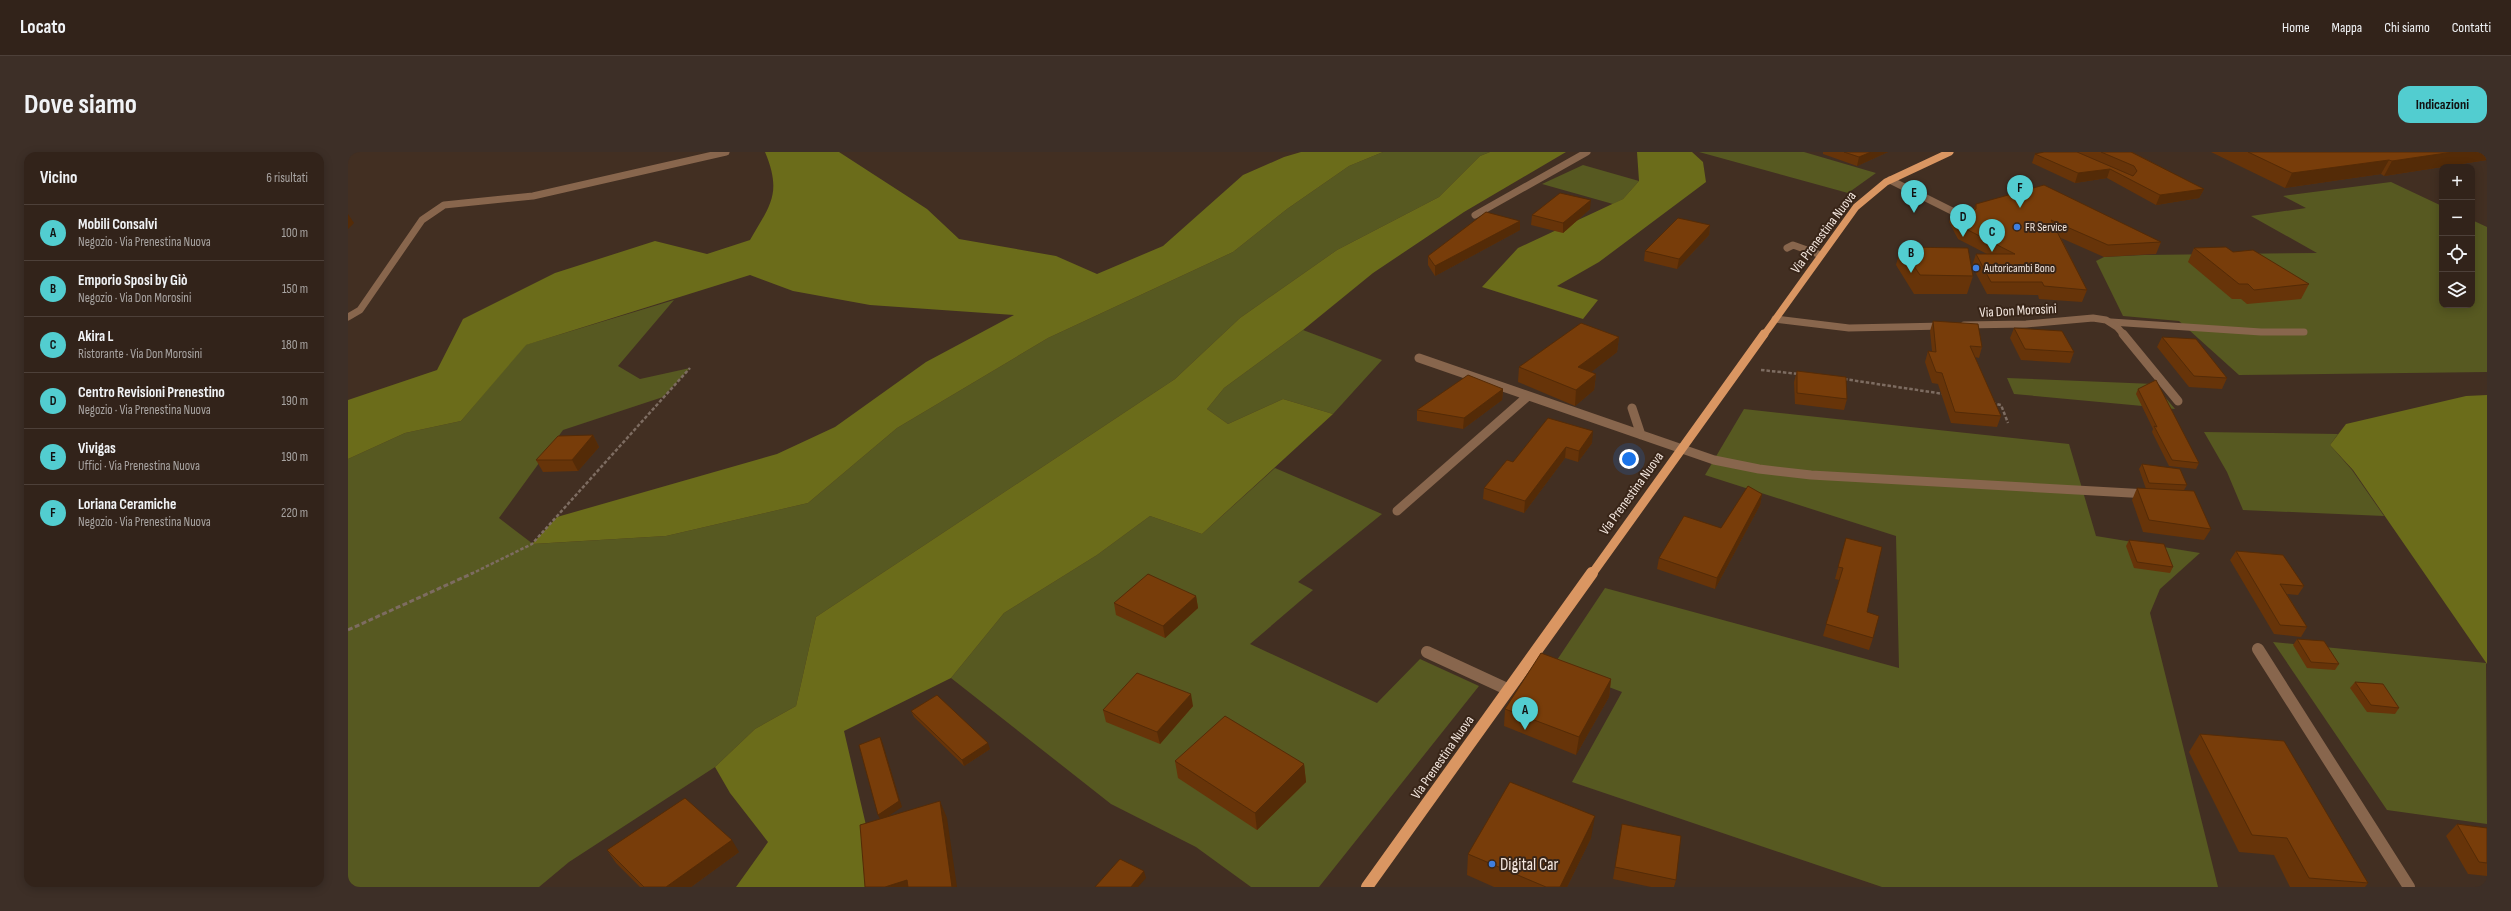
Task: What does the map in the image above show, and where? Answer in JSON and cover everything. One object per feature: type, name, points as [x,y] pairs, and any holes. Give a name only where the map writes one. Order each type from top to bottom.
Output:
[{"type":"main road","name":"Via Prenestina Nuova","points":[[1367,887],[1507,689],[1860,202],[1890,180],[1950,152]]},
{"type":"street","points":[[348,316],[360,310],[422,220],[444,205],[458,202],[532,196],[726,152]]},
{"type":"street","points":[[1475,215],[1587,152]]},
{"type":"street","points":[[1890,180],[1968,219]]},
{"type":"street","points":[[1792,244],[1821,255]]},
{"type":"street","name":"Via Don Morosini","points":[[1775,319],[1849,328],[2026,324],[2093,318],[2111,322],[2261,332],[2304,332]]},
{"type":"street","points":[[2111,322],[2178,401]]},
{"type":"street","points":[[1419,358],[1714,460],[1760,469],[1811,475],[2162,495]]},
{"type":"street","points":[[1397,511],[1528,396]]},
{"type":"street","points":[[1632,408],[1641,435]]},
{"type":"street","points":[[2258,649],[2409,887]]},
{"type":"street","points":[[1427,652],[1507,689]]},
{"type":"path","points":[[1740,367],[1803,374]]},
{"type":"path","points":[[348,630],[414,599],[488,568],[532,544],[690,368]]},
{"type":"path","points":[[1842,379],[1890,384],[1949,395]]},
{"type":"path","points":[[1986,402],[2001,405],[2008,424]]},
{"type":"shaded area","points":[[765,152],[839,152],[927,209],[959,239],[1056,256],[1097,274],[1163,246],[1243,175],[1284,157],[1301,152],[1383,152],[1349,166],[1287,209],[1233,252],[1048,338],[897,428],[808,503],[666,536],[532,544],[557,517],[777,454],[835,427],[926,362],[1014,315],[870,305],[793,291],[750,275],[526,345],[461,421],[405,433],[348,459],[348,400],[437,370],[463,319],[555,273],[655,241],[707,254],[750,240],[764,217],[772,198],[773,178]]},
{"type":"shaded area","points":[[1383,152],[1490,152],[1480,156],[1439,197],[1337,250],[1240,318],[1175,379],[816,617],[796,706],[755,729],[715,767],[569,862],[539,887],[348,887],[348,459],[405,433],[461,421],[525,345],[674,300],[618,366],[640,379],[690,368],[663,397],[563,430],[499,518],[533,544],[666,536],[808,503],[897,428],[1048,338],[1233,252],[1287,209],[1349,166]]},
{"type":"shaded area","points":[[1490,152],[1566,152],[1464,212],[1373,273],[1303,330],[1224,388],[1207,409],[1228,424],[1283,399],[1333,414],[1202,534],[1150,516],[1097,555],[1004,613],[951,678],[844,731],[869,838],[872,887],[736,887],[768,842],[730,793],[715,767],[755,729],[796,706],[816,617],[1175,379],[1240,318],[1337,250],[1439,197],[1480,156]]},
{"type":"shaded area","points":[[1637,152],[1692,152],[1703,162],[1706,182],[1599,262],[1557,286],[1598,300],[1583,319],[1482,287],[1518,248],[1623,199],[1639,181]]},
{"type":"shaded area","points":[[1699,152],[1804,152],[1876,173],[1848,193]]},
{"type":"shaded area","points":[[1583,165],[1639,181],[1623,199],[1613,204],[1542,184]]},
{"type":"shaded area","points":[[2391,182],[2439,205],[2439,308],[2475,308],[2475,221],[2487,227],[2487,372],[2239,375],[2179,321],[2123,316],[2096,261],[2104,257],[2144,255],[2317,253],[2251,216],[2306,208],[2283,196]]},
{"type":"shaded area","points":[[1303,330],[1382,360],[1333,414],[1283,399],[1228,424],[1207,409],[1224,388]]},
{"type":"shaded area","points":[[2007,378],[2154,384],[2175,409],[2014,394]]},
{"type":"shaded area","points":[[2487,395],[2487,664],[2353,470],[2330,445],[2346,424],[2466,396]]},
{"type":"shaded area","points":[[1744,409],[2069,444],[2096,536],[2200,553],[2160,589],[2150,613],[2218,887],[1882,887],[1572,782],[1622,692],[1553,666],[1605,588],[1899,668],[1896,536],[1705,475]]},
{"type":"shaded area","points":[[2204,432],[2338,434],[2330,445],[2352,470],[2384,516],[2243,510],[2227,472]]},
{"type":"shaded area","points":[[1275,468],[1382,514],[1298,582],[1313,590],[1250,644],[1377,703],[1420,659],[1479,686],[1319,887],[1251,887],[1196,847],[1111,804],[951,678],[1004,613],[1097,555],[1150,516],[1202,534]]},
{"type":"shaded area","points":[[2273,642],[2486,663],[2487,824],[2387,810]]},
{"type":"building","points":[[1844,152],[1871,152],[1859,157]]},
{"type":"building","points":[[2044,152],[2077,152],[2133,176],[2137,171],[2134,166],[2101,152],[2131,152],[2204,189],[2160,195],[2110,169],[2078,173],[2035,154]]},
{"type":"building","points":[[2248,152],[2453,152],[2292,173]]},
{"type":"building","points":[[2044,185],[2161,242],[2108,245],[2051,220],[2087,290],[2044,286],[2042,282],[1991,282],[1976,254],[2015,254],[1962,227],[1953,210],[1962,208],[1972,212],[1976,209],[1976,204]]},
{"type":"building","points":[[1560,193],[1591,200],[1563,223],[1532,215]]},
{"type":"building","points":[[1486,212],[1520,221],[1435,266],[1428,256]]},
{"type":"building","points":[[1678,218],[1710,225],[1679,259],[1645,251]]},
{"type":"building","points":[[1901,247],[1968,248],[1973,276],[1920,275]]},
{"type":"building","points":[[2226,247],[2233,252],[2253,250],[2309,284],[2254,290],[2248,284],[2239,284],[2194,248]]},
{"type":"building","points":[[1933,321],[1978,324],[1982,347],[1970,346],[2001,416],[1955,412],[1942,373],[1936,372],[1928,351],[1936,352]]},
{"type":"building","points":[[1581,323],[1619,337],[1578,367],[1596,374],[1576,390],[1519,367]]},
{"type":"building","points":[[2014,328],[2062,331],[2074,352],[2025,349]]},
{"type":"building","points":[[2162,337],[2196,339],[2227,378],[2194,376]]},
{"type":"building","points":[[1797,371],[1846,377],[1847,399],[1797,393]]},
{"type":"building","points":[[1468,375],[1503,389],[1464,418],[1417,410]]},
{"type":"building","points":[[2156,380],[2199,463],[2172,460],[2154,426],[2157,427],[2138,389]]},
{"type":"building","points":[[1548,418],[1593,431],[1579,451],[1566,447],[1525,501],[1484,488],[1507,460],[1513,462]]},
{"type":"building","points":[[593,435],[572,460],[536,460],[558,436]]},
{"type":"building","points":[[2142,464],[2180,469],[2187,485],[2149,483]]},
{"type":"building","points":[[1748,486],[1762,494],[1717,578],[1659,558],[1684,516],[1721,528]]},
{"type":"building","points":[[2137,488],[2194,491],[2211,529],[2149,520]]},
{"type":"building","points":[[1846,538],[1882,547],[1867,612],[1879,616],[1873,638],[1826,624],[1843,568],[1838,567]]},
{"type":"building","points":[[2129,540],[2164,544],[2173,567],[2137,562]]},
{"type":"building","points":[[2236,551],[2283,555],[2304,586],[2280,584],[2307,627],[2280,625]]},
{"type":"building","points":[[1148,574],[1196,596],[1163,626],[1114,603]]},
{"type":"building","points":[[2297,639],[2324,641],[2339,664],[2311,662]]},
{"type":"building","points":[[1541,653],[1611,679],[1579,737],[1505,709]]},
{"type":"building","points":[[1137,673],[1191,694],[1157,732],[1103,710]]},
{"type":"building","points":[[2355,682],[2383,684],[2399,708],[2371,705]]},
{"type":"building","points":[[937,695],[988,743],[962,760],[911,711]]},
{"type":"building","points":[[1225,716],[1304,764],[1255,813],[1175,761]]},
{"type":"building","points":[[2200,734],[2284,741],[2368,883],[2309,878],[2287,838],[2252,835]]},
{"type":"building","points":[[880,737],[899,801],[878,815],[859,745]]},
{"type":"building","points":[[1510,782],[1595,816],[1560,887],[1546,887],[1468,854]]},
{"type":"building","points":[[685,798],[732,840],[666,887],[644,887],[607,850]]},
{"type":"building","points":[[940,801],[952,887],[908,887],[907,880],[885,887],[865,887],[860,825]]},
{"type":"building","points":[[1622,824],[1681,836],[1676,880],[1615,867]]},
{"type":"building","points":[[2457,824],[2487,828],[2487,863],[2479,862]]},
{"type":"building","points":[[1120,859],[1144,871],[1131,887],[1095,887]]},
{"type":"place","name":"Loriana Ceramiche","points":[[2020,208]]},
{"type":"place","name":"Vivigas","points":[[1914,213]]},
{"type":"place","name":"FR Service","points":[[2017,227]]},
{"type":"place","name":"Centro Revisioni Prenestino","points":[[1963,237]]},
{"type":"place","name":"Akira L","points":[[1992,252]]},
{"type":"place","name":"Autoricambi Bono","points":[[1976,268]]},
{"type":"place","name":"Emporio Sposi by Giò","points":[[1911,273]]},
{"type":"place","name":"Mobili Consalvi","points":[[1525,730]]},
{"type":"place","name":"Digital Car","points":[[1492,864]]}]
